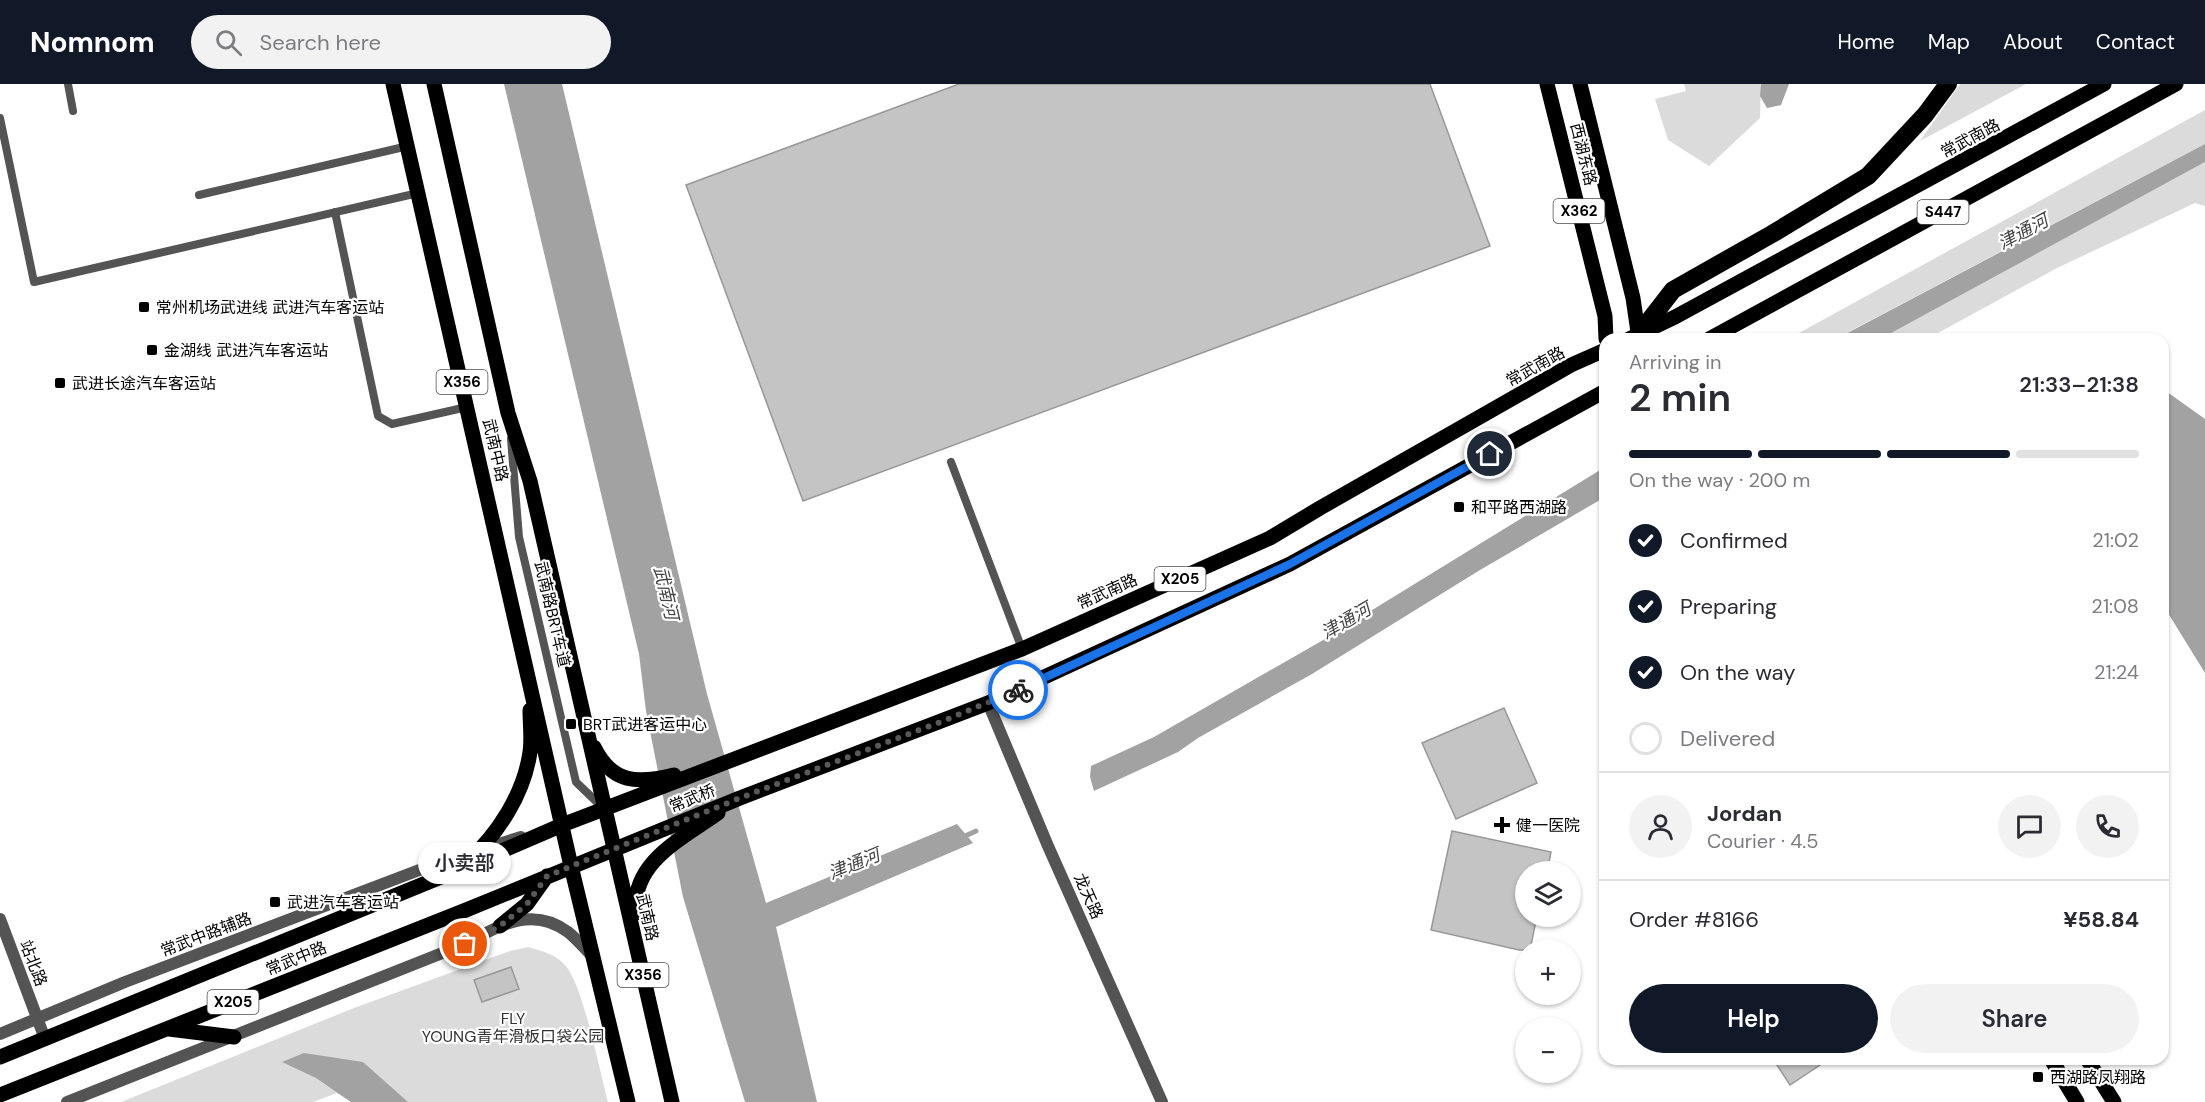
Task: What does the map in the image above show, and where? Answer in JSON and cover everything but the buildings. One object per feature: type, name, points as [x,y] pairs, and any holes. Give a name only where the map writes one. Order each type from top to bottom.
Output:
[{"type":"highway","points":[[1639,333],[1673,290],[1868,177],[1925,115],[1948,84]]},
{"type":"main road","name":"武南中路","points":[[393,84],[562,825]]},
{"type":"main road","name":"武南中路","points":[[435,84],[508,412],[530,481],[604,810]]},
{"type":"main road","name":"西湖东路","points":[[1547,84],[1605,316],[1606,333]]},
{"type":"main road","name":"西湖东路","points":[[1580,84],[1634,298],[1635,333]]},
{"type":"main road","name":"常武南路","points":[[1644,333],[1990,148],[2104,84]]},
{"type":"main road","name":"S447","points":[[1720,333],[2176,84]]},
{"type":"main road","name":"常武南路","points":[[733,760],[1022,649],[1270,538],[1531,388],[1599,353]]},
{"type":"main road","name":"X205","points":[[740,798],[988,703],[1290,564],[1599,394]]},
{"type":"main road","points":[[458,870],[482,848],[503,820],[521,786],[530,751],[530,680]]},
{"type":"main road","points":[[586,731],[601,760],[621,777],[650,787]]},
{"type":"main road","name":"常武桥","points":[[650,787],[733,760]]},
{"type":"main road","name":"X205","points":[[562,825],[604,810],[650,787]]},
{"type":"main road","points":[[641,968],[634,896],[648,866],[666,850],[740,798]]},
{"type":"main road","name":"常武桥","points":[[613,849],[740,798]]},
{"type":"main road","name":"武南路","points":[[604,810],[672,1102]]},
{"type":"main road","name":"X356","points":[[562,825],[628,1102]]},
{"type":"main road","name":"常武中路","points":[[0,1057],[458,870],[562,825]]},
{"type":"main road","name":"X205","points":[[571,866],[613,849]]},
{"type":"main road","name":"常武中路","points":[[0,1095],[571,866]]},
{"type":"main road","points":[[500,926],[527,904],[547,876]]},
{"type":"main road","points":[[166,1029],[234,1036]]},
{"type":"main road","points":[[2055,1065],[2077,1102]]},
{"type":"main road","points":[[2090,1065],[2114,1102]]},
{"type":"street","name":"龙天路","points":[[988,703],[1048,846],[1161,1102]]},
{"type":"street","name":"常武中路辅路","points":[[0,1034],[125,982],[482,848],[562,825]]},
{"type":"street","name":"站北路","points":[[0,919],[45,1039]]},
{"type":"street","points":[[67,1102],[465,944],[500,926],[522,919],[547,920],[568,932],[594,958]]},
{"type":"lane","points":[[68,84],[74,111]]},
{"type":"lane","points":[[0,118],[34,282],[418,193]]},
{"type":"lane","points":[[199,195],[408,146]]},
{"type":"lane","points":[[335,212],[378,416],[392,424],[467,407]]},
{"type":"lane","name":"武南路BRT车道","points":[[508,412],[519,537],[573,770],[576,782],[604,810]]},
{"type":"lane","points":[[951,462],[1022,649]]},
{"type":"green space","points":[[1684,84],[1761,84],[1760,118],[1709,166],[1668,140],[1655,99],[1686,91]]},
{"type":"green space","points":[[1960,84],[2026,84],[1920,141]]},
{"type":"green space","points":[[2205,110],[2205,144],[1846,333],[1799,333]]},
{"type":"green space","points":[[2205,162],[2205,206],[2195,203],[2057,268],[1938,333],[1890,333]]},
{"type":"green space","name":"FLY YOUNG青年滑板口袋公园","points":[[528,947],[557,958],[572,975],[596,1051],[608,1102],[351,1102],[337,1093],[313,1102],[121,1102],[354,1008],[510,951]]},
{"type":"water","name":"武南河","points":[[504,84],[562,84],[707,694],[766,903],[957,824],[973,843],[776,927],[817,1102],[745,1102],[683,897],[646,711],[639,654]]},
{"type":"water","points":[[1761,84],[1789,84],[1781,105],[1767,108],[1760,96]]},
{"type":"water","points":[[2205,144],[2205,162],[1891,333],[1847,333]]},
{"type":"water","points":[[2169,393],[2205,419],[2205,673],[2169,615]]},
{"type":"water","points":[[1599,471],[1599,501],[1178,752],[1094,791],[1090,777],[1091,766],[1154,737],[1325,639]]},
{"type":"water","points":[[304,1053],[363,1062],[408,1102],[351,1102],[316,1078],[282,1062]]},
{"type":"waterway","name":"津通河","points":[[963,837],[976,831]]},
{"type":"way so far","points":[[465,944],[500,926],[527,904],[547,876],[1018,690]]},
{"type":"place","name":"常州机场武进线 武进汽车客运站","points":[[144,307]]},
{"type":"place","name":"金湖线 武进汽车客运站","points":[[152,350]]},
{"type":"place","name":"武进长途汽车客运站","points":[[60,383]]},
{"type":"place","name":"和平路西湖路","points":[[1459,507]]},
{"type":"place","name":"BRT武进客运中心","points":[[571,724]]},
{"type":"place","name":"健一医院","points":[[1502,825]]},
{"type":"place","name":"武进汽车客运站","points":[[275,902]]},
{"type":"place","name":"小卖部","points":[[465,944]]},
{"type":"place","name":"西湖路凤翔路","points":[[2038,1077]]},
{"type":"route","points":[[1018,690],[1290,564],[1490,454]]}]
